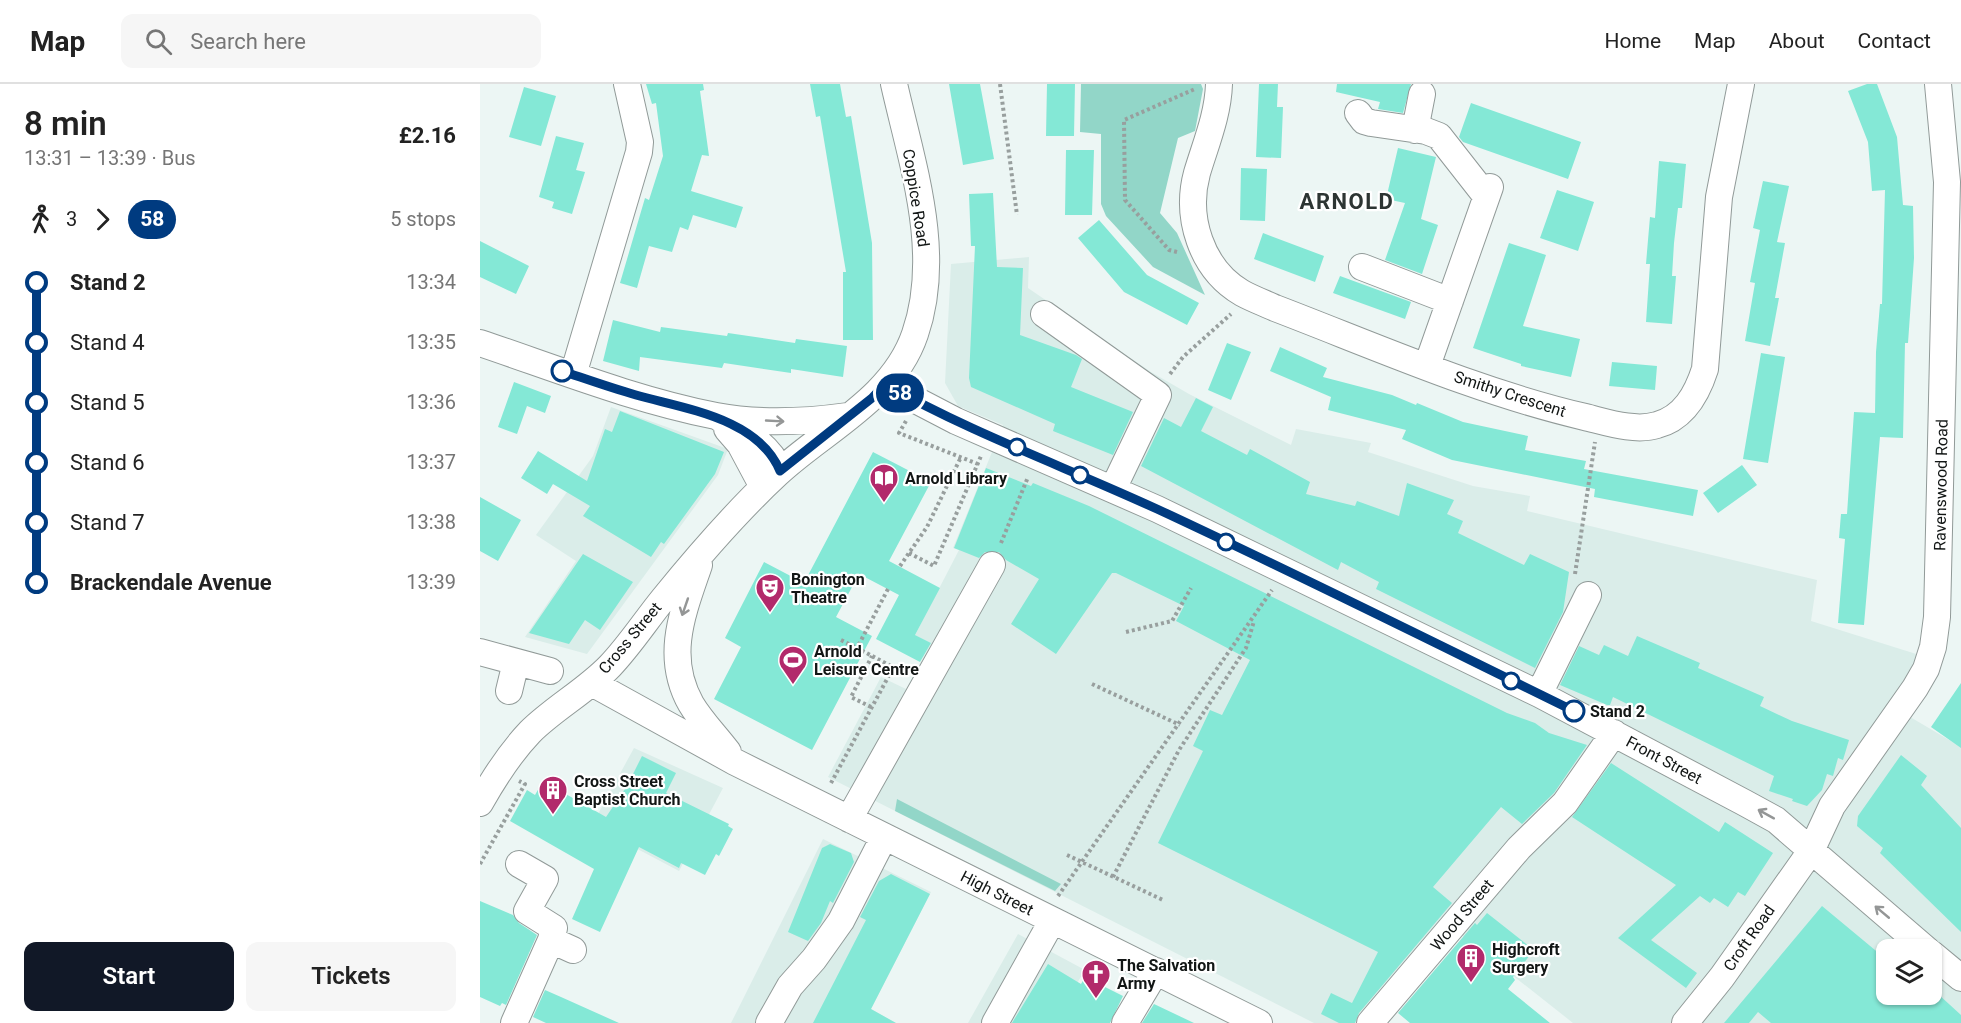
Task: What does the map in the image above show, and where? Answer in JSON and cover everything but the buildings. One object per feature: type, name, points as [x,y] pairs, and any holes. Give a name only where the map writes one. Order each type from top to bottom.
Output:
[{"type":"street","points":[[573,375],[639,152],[640,142],[627,84]]},
{"type":"street","name":"Coppice Road","points":[[772,479],[872,398],[905,358],[915,335],[926,281],[925,232],[894,84]]},
{"type":"street","name":"Smithy Crescent","points":[[1219,84],[1213,125],[1197,175],[1193,212],[1199,240],[1212,264],[1240,292],[1509,397],[1626,426],[1657,425],[1685,408],[1700,385],[1705,369],[1719,197],[1742,84]]},
{"type":"street","name":"Ravenswood Road","points":[[1811,850],[1832,806],[1915,688],[1926,669],[1933,647],[1937,617],[1942,466],[1947,182],[1938,84]]},
{"type":"street","points":[[1415,130],[1422,94]]},
{"type":"street","points":[[1358,113],[1364,121],[1371,123],[1439,136],[1488,192],[1427,366]]},
{"type":"street","points":[[1362,267],[1450,300]]},
{"type":"street","points":[[1044,314],[1158,395],[1113,489]]},
{"type":"street","points":[[480,343],[573,375],[717,416],[793,421],[848,416]]},
{"type":"street","name":"Front Street","points":[[885,384],[918,403],[1113,489],[1539,694],[1776,820],[1914,939]]},
{"type":"street","points":[[717,416],[774,455],[772,479]]},
{"type":"street","name":"Cross Street","points":[[480,803],[507,760],[530,733],[592,683],[610,665],[703,551],[772,479]]},
{"type":"street","name":"High Street","points":[[703,551],[677,636],[677,666],[691,704],[735,762]]},
{"type":"street","points":[[849,819],[992,565]]},
{"type":"street","points":[[1539,694],[1582,604]]},
{"type":"street","points":[[480,652],[550,671]]},
{"type":"street","points":[[509,691],[516,662]]},
{"type":"street","name":"High Street","points":[[592,683],[735,762],[1259,1023]]},
{"type":"street","name":"Wood Street","points":[[1370,1023],[1519,848],[1565,803],[1614,733]]},
{"type":"street","points":[[768,1023],[790,986],[814,959],[841,921],[884,837]]},
{"type":"street","name":"Croft Road","points":[[1686,1022],[1722,977],[1811,850]]},
{"type":"street","points":[[514,1023],[562,945],[554,928],[527,911],[545,879],[519,864]]},
{"type":"street","points":[[995,1023],[1048,919]]},
{"type":"street","points":[[1942,962],[1961,978]]},
{"type":"street","points":[[1125,1023],[1156,971]]},
{"type":"path","points":[[1000,84],[1017,215]]},
{"type":"path","points":[[1206,84],[1124,120],[1125,200],[1169,250],[1212,264]]},
{"type":"path","points":[[1170,374],[1183,357],[1214,331]]},
{"type":"path","points":[[918,403],[899,433],[978,464]]},
{"type":"path","points":[[1582,604],[1571,603],[1598,420]]},
{"type":"path","points":[[909,553],[934,566],[990,436]]},
{"type":"path","points":[[992,565],[1037,455]]},
{"type":"path","points":[[900,566],[927,527],[961,457]]},
{"type":"path","points":[[1048,919],[1081,862],[1180,724],[1285,571]]},
{"type":"path","points":[[1126,632],[1172,621],[1191,588]]},
{"type":"path","points":[[857,648],[888,589]]},
{"type":"path","points":[[1113,877],[1179,750],[1246,648],[1256,615]]},
{"type":"path","points":[[841,639],[925,685]]},
{"type":"path","points":[[871,707],[851,697],[872,656]]},
{"type":"path","points":[[821,805],[893,668]]},
{"type":"path","points":[[1092,684],[1180,724]]},
{"type":"path","points":[[1068,855],[1163,900]]},
{"type":"shaded area","points":[[1029,257],[1028,288],[1151,372],[1189,394],[1291,445],[1296,429],[1371,443],[1368,452],[1473,486],[1530,496],[1527,511],[1817,580],[1811,621],[1929,658],[1900,711],[1961,747],[1961,1023],[1573,1023],[1445,922],[1355,1023],[1314,1023],[828,777],[881,677],[906,689],[931,643],[915,635],[959,550],[953,548],[1003,425],[958,406],[945,383],[951,264]]},
{"type":"shaded area","points":[[611,407],[728,449],[718,475],[587,654],[525,637],[576,561],[536,535],[593,456]]},
{"type":"shaded area","points":[[634,748],[723,788],[679,871],[592,825]]},
{"type":"shaded area","points":[[823,839],[931,892],[871,1009],[896,1023],[731,1023]]},
{"type":"shaded area","points":[[1018,934],[1085,970],[1053,1023],[968,1023]]},
{"type":"green space","points":[[1081,84],[1201,84],[1203,89],[1195,131],[1178,138],[1160,213],[1177,233],[1205,295],[1153,267],[1106,216],[1101,204],[1101,134],[1080,132]]},
{"type":"green space","points":[[897,799],[1061,884],[1055,891],[895,811]]},
{"type":"bus line","name":"58","points":[[562,371],[717,416],[764,446],[774,455],[780,471],[872,398],[885,384],[956,422],[1037,455],[1177,519],[1574,711]]},
{"type":"place","name":"Arnold Library","points":[[884,504]]},
{"type":"place","name":"Bonington Theatre","points":[[770,614]]},
{"type":"place","name":"Arnold Leisure Centre","points":[[793,686]]},
{"type":"place","name":"Stand 2","points":[[1574,711]]},
{"type":"place","name":"Cross Street Baptist Church","points":[[553,816]]},
{"type":"place","name":"Highcroft Surgery","points":[[1471,984]]},
{"type":"place","name":"The Salvation Army","points":[[1096,1000]]},
{"type":"district","name":"ARNOLD","points":[[1347,201]]}]
